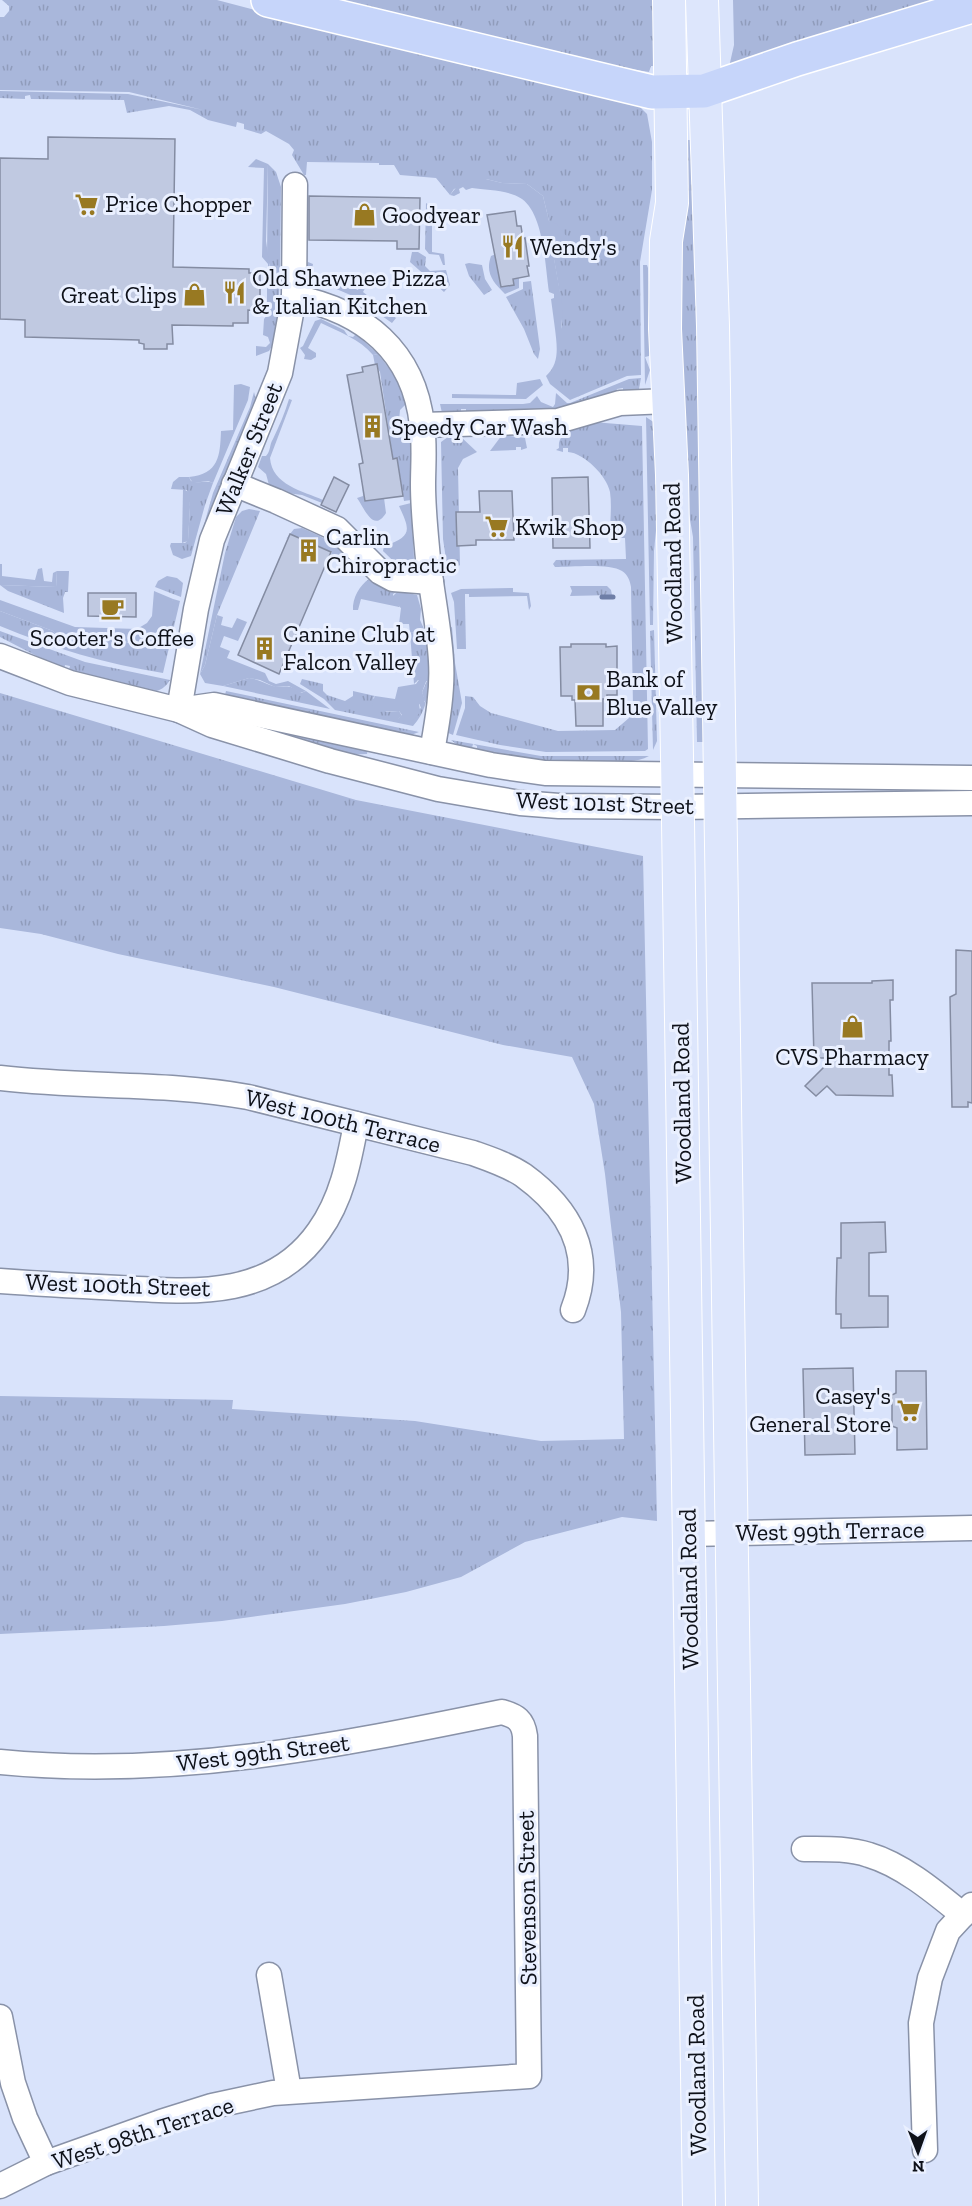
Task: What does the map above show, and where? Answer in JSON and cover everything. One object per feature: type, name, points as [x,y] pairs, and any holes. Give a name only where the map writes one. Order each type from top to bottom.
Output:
[{"type":"highway","points":[[268,0],[652,92],[704,91],[750,74],[972,6]]},
{"type":"main road","name":"Woodland Road","points":[[669,0],[672,203],[666,241],[665,329],[669,401],[678,807],[699,2206]]},
{"type":"main road","name":"Woodland Road","points":[[702,0],[713,326],[742,2206]]},
{"type":"street","name":"Walker Street","points":[[179,710],[196,609],[212,540],[280,373],[294,297],[295,185]]},
{"type":"street","points":[[294,297],[321,302],[351,316],[371,329],[389,346],[410,380],[422,425],[423,486],[441,664],[432,752]]},
{"type":"street","points":[[422,425],[558,421],[620,403],[669,401]]},
{"type":"street","points":[[234,484],[337,529],[380,572],[393,579],[431,582]]},
{"type":"street","name":"West 101st Street","points":[[0,656],[70,682],[179,710],[212,725],[330,761],[438,789],[519,803],[558,806],[678,807],[972,803]]},
{"type":"street","name":"West 101st Street","points":[[179,710],[214,705],[519,770],[545,773],[972,778]]},
{"type":"street","name":"West 100th Terrace","points":[[0,1078],[182,1087],[218,1091],[473,1153],[499,1163],[522,1175],[541,1190],[557,1205],[570,1224],[579,1245],[582,1263],[581,1280],[573,1310]]},
{"type":"street","name":"West 100th Street","points":[[0,1281],[185,1292],[235,1287],[261,1277],[286,1263],[319,1232],[341,1188],[356,1124]]},
{"type":"street","name":"West 99th Terrace","points":[[688,1534],[972,1528]]},
{"type":"street","name":"West 99th Street","points":[[0,1762],[30,1765],[130,1767],[184,1765],[366,1740],[502,1712],[516,1716],[521,1722]]},
{"type":"street","name":"Stevenson Street","points":[[521,1722],[525,1736],[529,2076]]},
{"type":"street","points":[[804,1849],[837,1849],[870,1855],[902,1871],[967,1910],[948,1931],[930,1978],[921,2023],[925,2150]]},
{"type":"street","points":[[269,1976],[289,2091]]},
{"type":"street","points":[[0,2018],[13,2083],[25,2118],[46,2163]]},
{"type":"street","name":"West 98th Terrace","points":[[0,2186],[46,2163],[212,2106],[289,2091],[529,2076]]},
{"type":"green space","points":[[2,0],[217,0],[460,64],[634,101],[647,114],[652,142],[652,190],[640,262],[641,375],[627,376],[570,400],[550,384],[546,376],[556,360],[555,329],[561,329],[562,321],[552,247],[565,244],[549,221],[543,196],[527,184],[502,183],[486,179],[454,189],[450,195],[436,178],[400,175],[394,165],[379,165],[379,163],[307,162],[306,175],[304,175],[292,155],[294,150],[289,144],[266,131],[261,134],[244,129],[244,124],[237,122],[236,127],[208,120],[190,110],[169,106],[127,113],[124,100],[31,99],[30,95],[25,96],[25,99],[0,98],[0,91],[128,94],[203,110],[129,92],[0,90],[0,17],[4,17],[9,11],[9,6]]},
{"type":"green space","points":[[309,0],[653,0],[654,66],[651,66],[649,72],[558,57]]},
{"type":"green space","points":[[733,0],[969,0],[729,67],[734,45]]},
{"type":"green space","points":[[681,140],[695,140],[706,742],[697,742],[693,537],[683,479],[680,290]]},
{"type":"green space","points":[[256,159],[268,164],[266,241],[271,275],[268,275],[268,264],[262,257],[264,168],[248,167]]},
{"type":"green space","points":[[268,164],[276,172],[281,187],[280,275],[271,275],[267,258]]},
{"type":"green space","points":[[469,179],[527,184],[543,196],[549,221],[557,224],[567,237],[567,243],[552,247],[563,309],[561,329],[555,329],[551,299],[554,298],[554,294],[549,292],[539,229],[529,207],[517,196],[498,191],[472,188],[466,190],[463,187],[459,189],[460,193],[450,195],[459,184]]},
{"type":"green space","points":[[426,203],[446,218],[445,224],[432,226],[432,252],[444,254],[445,265],[439,255],[429,254],[425,249]]},
{"type":"green space","points":[[412,252],[418,252],[426,257],[425,266],[430,271],[446,270],[450,285],[444,292],[410,262]]},
{"type":"green space","points":[[498,253],[495,256],[501,286],[513,285],[513,279],[519,278],[519,288],[505,294],[494,281],[489,267],[491,256]]},
{"type":"green space","points":[[308,262],[313,264],[311,275],[358,290],[363,280],[368,280],[363,292],[396,318],[392,323],[355,297],[304,275]]},
{"type":"green space","points":[[465,264],[482,265],[485,279],[492,290],[484,295],[469,276]]},
{"type":"green space","points":[[643,265],[647,265],[648,268],[650,352],[649,356],[645,357],[650,370],[645,385]]},
{"type":"green space","points":[[267,280],[280,281],[275,341],[269,351],[256,356],[256,346],[266,347],[270,343],[268,337],[263,335],[264,319],[267,315]]},
{"type":"green space","points":[[531,281],[540,349],[538,359],[506,297],[523,289],[523,282]]},
{"type":"green space","points":[[321,319],[344,330],[348,336],[321,323],[308,348],[316,353],[316,357],[311,360],[304,359],[305,355],[300,348],[315,321]]},
{"type":"green space","points":[[356,334],[378,354],[373,355],[348,336],[353,337]]},
{"type":"green space","points":[[378,354],[395,376],[406,404],[400,410],[398,432],[411,441],[411,500],[404,501],[397,458],[393,459],[380,372],[375,365],[373,355]]},
{"type":"green space","points":[[641,378],[639,389],[623,391],[623,388],[617,389],[616,392],[562,409],[466,413],[466,409],[461,409],[461,413],[442,413],[440,404],[523,404],[530,403],[537,396],[541,402],[553,407],[556,393],[570,403],[629,379]]},
{"type":"green space","points":[[540,379],[543,385],[526,399],[452,398],[452,394],[516,395],[517,383]]},
{"type":"green space","points":[[241,384],[250,387],[248,400],[213,483],[208,481],[193,483],[189,477],[207,472],[216,462],[221,431],[233,430],[234,385]]},
{"type":"green space","points":[[254,392],[256,399],[196,553],[213,493],[250,407]]},
{"type":"green space","points":[[289,399],[292,400],[270,458],[272,467],[282,481],[323,500],[322,503],[269,485],[266,474],[258,467],[262,456],[266,456],[269,452]]},
{"type":"green space","points":[[646,417],[655,423],[660,489],[654,551],[653,625],[650,625]]},
{"type":"green space","points":[[593,422],[642,426],[648,749],[645,751],[546,752],[456,735],[465,708],[465,696],[473,697],[480,706],[491,713],[558,731],[615,730],[629,718],[633,707],[631,587],[628,578],[622,571],[609,567],[555,567],[553,564],[556,560],[626,559],[625,538],[613,538],[610,535],[611,497],[604,479],[594,466],[581,456],[568,452],[568,448],[563,448],[563,452],[556,450],[565,433]]},
{"type":"green space","points":[[502,435],[525,438],[527,448],[521,450],[521,447],[516,447],[516,450],[490,451]]},
{"type":"green space","points":[[460,436],[477,452],[463,459],[458,468],[460,565],[455,569],[447,566],[443,539],[441,442],[448,437]]},
{"type":"green space","points":[[179,477],[189,477],[194,482],[213,483],[191,556],[182,559],[173,555],[170,546],[171,543],[185,543],[188,540],[190,507],[187,490],[171,489],[173,482]]},
{"type":"green space","points":[[362,480],[365,501],[384,498],[386,513],[377,521],[369,517],[357,498],[363,496]]},
{"type":"green space","points":[[183,489],[189,492],[190,507],[188,541],[182,543]]},
{"type":"green space","points":[[411,503],[414,558],[412,563],[402,565],[383,551],[384,546],[404,535],[407,527],[399,506]]},
{"type":"green space","points":[[249,509],[260,511],[217,615],[205,665],[200,674],[225,553],[236,517],[242,511]]},
{"type":"green space","points":[[302,528],[334,544],[342,552],[336,561],[329,559],[332,552],[291,535],[286,539],[294,529]]},
{"type":"green space","points":[[0,564],[2,564],[2,576],[35,580],[38,569],[42,568],[44,581],[52,582],[53,573],[57,571],[56,587],[0,585]]},
{"type":"green space","points":[[57,571],[69,571],[68,592],[65,592],[63,598],[64,613],[8,591],[0,585],[56,587]]},
{"type":"green space","points":[[167,576],[177,578],[183,583],[181,597],[155,587],[158,581]]},
{"type":"green space","points":[[369,579],[398,591],[393,594],[394,601],[399,607],[361,599],[358,610],[353,610],[357,592]]},
{"type":"green space","points":[[570,586],[607,586],[612,595],[570,596],[572,591]]},
{"type":"green space","points":[[513,588],[513,592],[529,593],[531,606],[529,610],[527,596],[469,597],[469,594],[465,594],[465,602],[454,602],[451,593],[461,589]]},
{"type":"green space","points":[[154,591],[173,599],[170,633],[166,640],[155,646],[95,638],[84,646],[71,647],[53,631],[0,611],[0,600],[75,627],[137,629],[147,623],[152,616]]},
{"type":"green space","points":[[398,591],[417,595],[421,609],[420,620],[425,631],[410,633],[409,624],[399,624],[401,608],[392,597]]},
{"type":"green space","points":[[173,599],[180,601],[163,673],[80,654],[0,626],[0,611],[53,631],[63,640],[84,646],[94,638],[126,642],[140,647],[152,646]]},
{"type":"green space","points":[[454,602],[465,602],[466,649],[457,649]]},
{"type":"green space","points":[[217,615],[223,617],[221,625],[232,628],[237,618],[247,622],[238,641],[224,636],[220,647],[230,651],[227,658],[265,673],[269,681],[276,684],[288,681],[306,691],[300,693],[289,686],[275,687],[249,678],[223,686],[205,683],[200,674],[205,665]]},
{"type":"green space","points":[[452,627],[462,703],[453,735],[446,732],[449,628]]},
{"type":"green space","points":[[654,630],[657,741],[653,750],[650,631]]},
{"type":"green space","points":[[0,631],[85,662],[170,680],[156,691],[113,684],[69,670],[70,666],[65,665],[64,669],[56,666],[0,637]]},
{"type":"green space","points":[[425,631],[429,668],[428,694],[420,716],[413,726],[335,710],[324,699],[300,684],[302,679],[323,684],[323,691],[327,695],[345,701],[353,696],[353,691],[375,696],[373,698],[386,712],[399,711],[402,716],[398,719],[421,708],[419,703],[425,702],[422,692],[427,681],[418,680],[414,684],[410,633]]},
{"type":"green space","points":[[421,677],[427,679],[422,692],[425,700],[424,703],[419,704],[419,714],[414,719],[404,722],[398,719],[402,715],[399,711],[378,712],[373,707],[372,702],[375,696],[395,699],[398,687],[416,684]]},
{"type":"green space","points":[[249,678],[277,687],[289,687],[301,693],[306,691],[330,709],[223,686]]},
{"type":"green space","points":[[226,691],[419,732],[411,735],[392,732],[225,695]]},
{"type":"green space","points":[[0,693],[356,800],[643,856],[657,1521],[622,1517],[525,1542],[461,1577],[406,1592],[345,1604],[222,1621],[0,1634],[0,1396],[233,1400],[232,1409],[415,1421],[541,1441],[624,1439],[621,1312],[605,1174],[594,1104],[572,1057],[503,1045],[274,987],[118,954],[41,934],[0,928]]},
{"type":"green space","points":[[244,722],[368,749],[367,754],[340,755]]},
{"type":"green space","points":[[451,740],[541,756],[649,756],[623,762],[546,760],[485,751],[477,749],[477,746],[473,744],[472,748],[460,747]]},
{"type":"building","name":"Price Chopper","points":[[48,137],[175,139],[173,267],[249,269],[249,273],[260,273],[260,311],[248,310],[248,323],[233,323],[233,326],[172,325],[173,344],[167,344],[167,349],[144,349],[144,344],[139,343],[139,340],[25,337],[25,320],[0,319],[0,158],[48,159]]},
{"type":"building","name":"Goodyear","points":[[309,196],[420,198],[419,249],[397,249],[397,241],[309,240]]},
{"type":"building","name":"Wendy's","points":[[515,211],[517,226],[521,226],[523,239],[525,238],[529,276],[513,279],[514,285],[501,287],[487,215]]},
{"type":"building","name":"Speedy Car Wash","points":[[377,364],[393,459],[397,458],[403,496],[365,501],[359,464],[363,463],[347,375],[363,372],[362,367]]},
{"type":"building","points":[[334,477],[349,485],[336,512],[321,505]]},
{"type":"building","name":"Kwik Shop","points":[[588,477],[590,548],[553,548],[552,478]]},
{"type":"building","name":"Kwik Shop","points":[[479,491],[512,491],[514,540],[476,540],[476,545],[457,546],[456,512],[480,512]]},
{"type":"building","points":[[290,534],[331,552],[279,674],[238,655]]},
{"type":"building","name":"Scooter's Coffee","points":[[88,593],[136,593],[136,617],[88,616]]},
{"type":"building","points":[[571,644],[617,646],[617,695],[607,695],[607,699],[603,699],[603,726],[576,726],[575,700],[572,700],[572,696],[561,696],[560,647],[571,647]]},
{"type":"building","points":[[956,950],[972,951],[972,1103],[968,1102],[968,1107],[952,1107],[950,997],[956,994]]},
{"type":"building","name":"CVS Pharmacy","points":[[893,980],[893,1000],[890,1000],[889,1075],[892,1075],[893,1096],[836,1095],[827,1086],[816,1096],[805,1086],[833,1058],[814,1058],[812,983],[872,983],[872,981]]},
{"type":"building","points":[[885,1222],[886,1252],[869,1253],[869,1296],[888,1296],[888,1327],[841,1328],[841,1314],[836,1314],[836,1300],[837,1258],[841,1258],[841,1223]]},
{"type":"building","name":"Casey's General Store","points":[[853,1368],[855,1454],[805,1455],[803,1369]]},
{"type":"building","name":"Casey's General Store","points":[[896,1371],[926,1371],[927,1449],[897,1450],[897,1428],[892,1426],[892,1395],[896,1393]]},
{"type":"waterway","points":[[602,597],[613,597]]},
{"type":"place","name":"Price Chopper","points":[[87,204]]},
{"type":"place","name":"Goodyear","points":[[364,215]]},
{"type":"place","name":"Wendy's","points":[[512,247]]},
{"type":"place","name":"Old Shawnee Pizza & Italian Kitchen","points":[[234,292]]},
{"type":"place","name":"Great Clips","points":[[195,295]]},
{"type":"place","name":"Speedy Car Wash","points":[[373,427]]},
{"type":"place","name":"Kwik Shop","points":[[497,527]]},
{"type":"place","name":"Carlin Chiropractic","points":[[308,551]]},
{"type":"place","name":"Scooter's Coffee","points":[[112,608]]},
{"type":"place","name":"Canine Club at Falcon Valley","points":[[265,648]]},
{"type":"place","name":"Bank of Blue Valley","points":[[588,693]]},
{"type":"place","name":"CVS Pharmacy","points":[[852,1027]]},
{"type":"place","name":"Casey's General Store","points":[[909,1410]]}]
